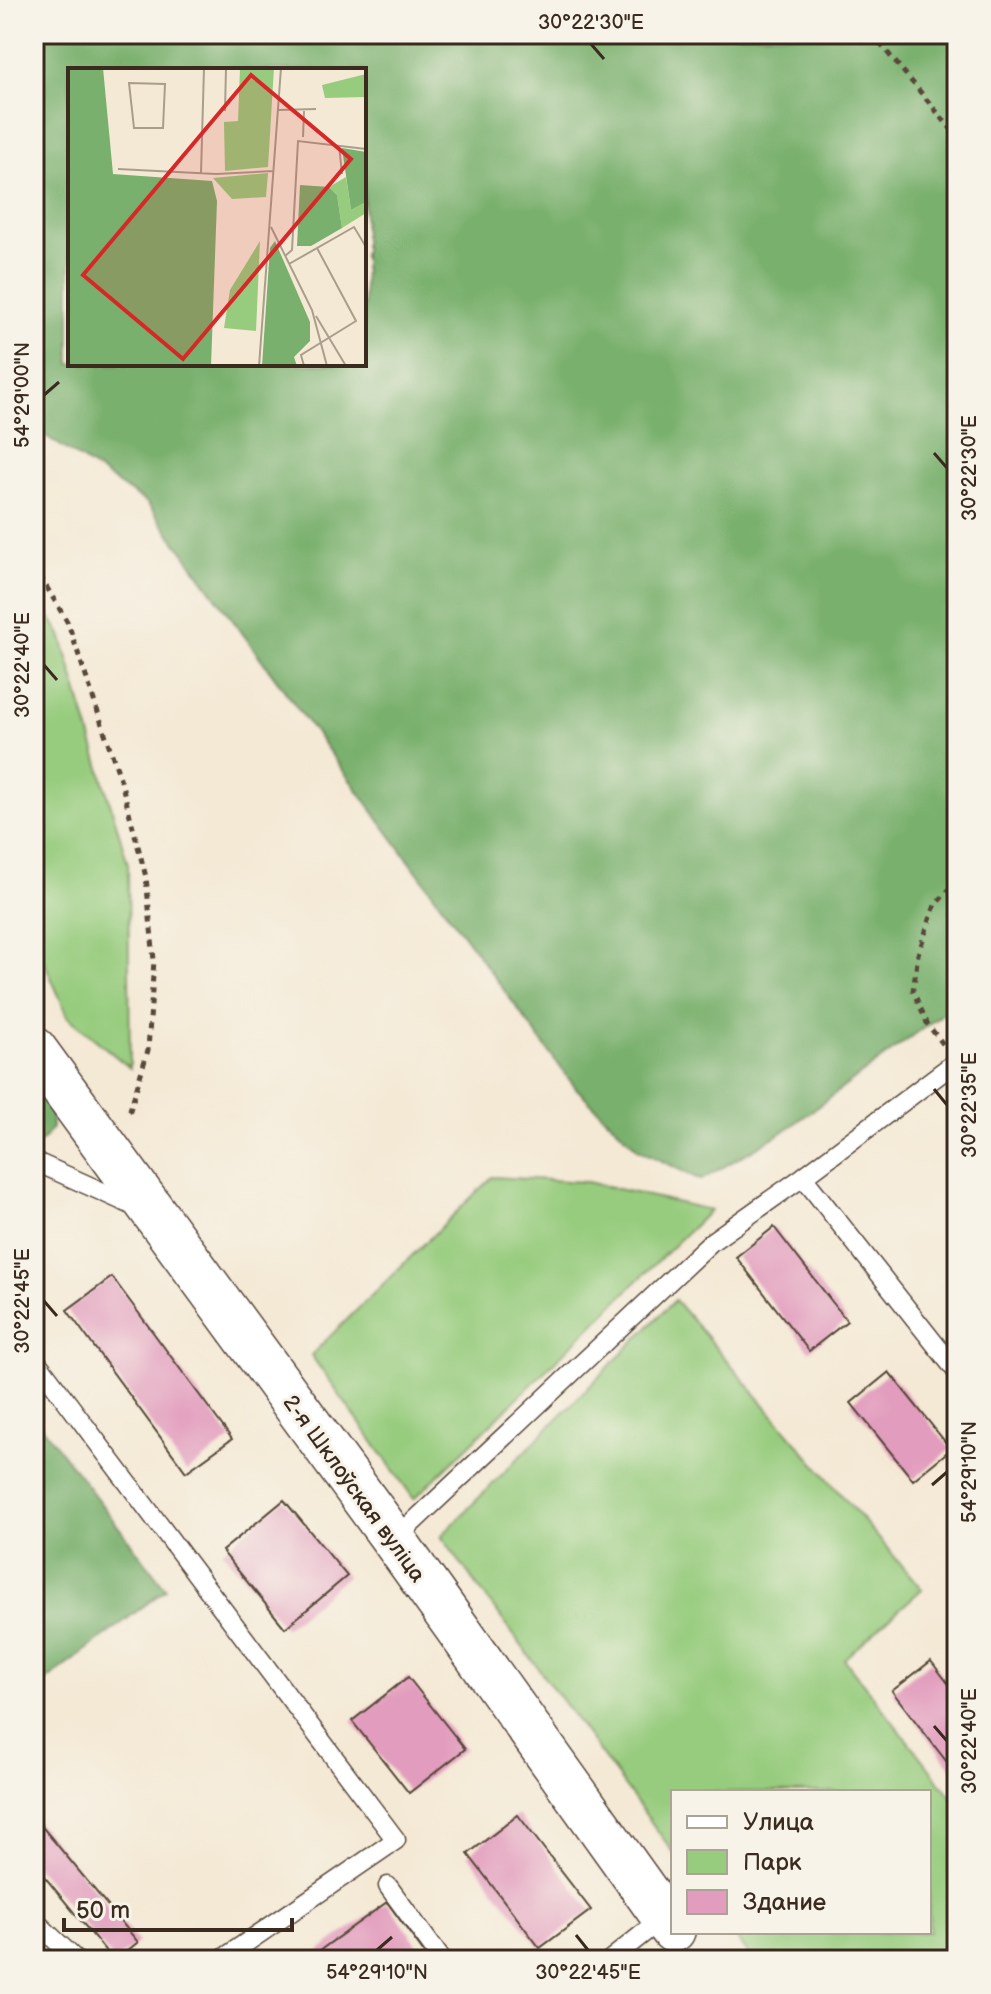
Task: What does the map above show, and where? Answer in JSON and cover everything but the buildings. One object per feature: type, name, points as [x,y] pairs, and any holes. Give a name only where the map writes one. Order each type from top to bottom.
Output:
[{"type":"street","name":"2-я Шклоўская вуліца","points":[[34,1049],[394,1540],[670,1927]]},
{"type":"street","name":"2-я Шклоўская вуліца","points":[[675,1934],[695,1960]]},
{"type":"lane","points":[[394,1540],[711,1242],[957,1061]]},
{"type":"lane","points":[[34,1161],[153,1214]]},
{"type":"lane","points":[[803,1177],[957,1372]]},
{"type":"lane","points":[[34,1358],[396,1840],[221,1960]]},
{"type":"lane","points":[[388,1886],[442,1960]]},
{"type":"lane","points":[[34,1920],[76,1960]]},
{"type":"lane","points":[[610,1960],[670,1927]]},
{"type":"path","points":[[872,34],[957,136]]},
{"type":"path","points":[[34,566],[68,623],[121,781],[146,877],[154,960],[148,1050],[130,1110],[96,1135]]},
{"type":"path","points":[[957,881],[935,905],[918,954],[913,991],[928,1025],[957,1061]]},
{"type":"green space","points":[[34,34],[957,34],[957,1003],[786,1130],[701,1180],[639,1150],[575,1087],[147,503],[34,428]]},
{"type":"green space","points":[[34,591],[61,635],[128,864],[130,1068],[68,1017],[34,938]]},
{"type":"green space","points":[[34,1073],[51,1106],[52,1128],[42,1141],[34,1144]]},
{"type":"green space","points":[[492,1177],[587,1182],[710,1210],[414,1499],[311,1355]]},
{"type":"green space","points":[[675,1300],[922,1589],[844,1659],[957,1804],[957,1960],[753,1960],[734,1934],[931,1934],[931,1790],[671,1790],[671,1849],[441,1536]]},
{"type":"green space","points":[[34,1416],[166,1589],[34,1690]]}]
